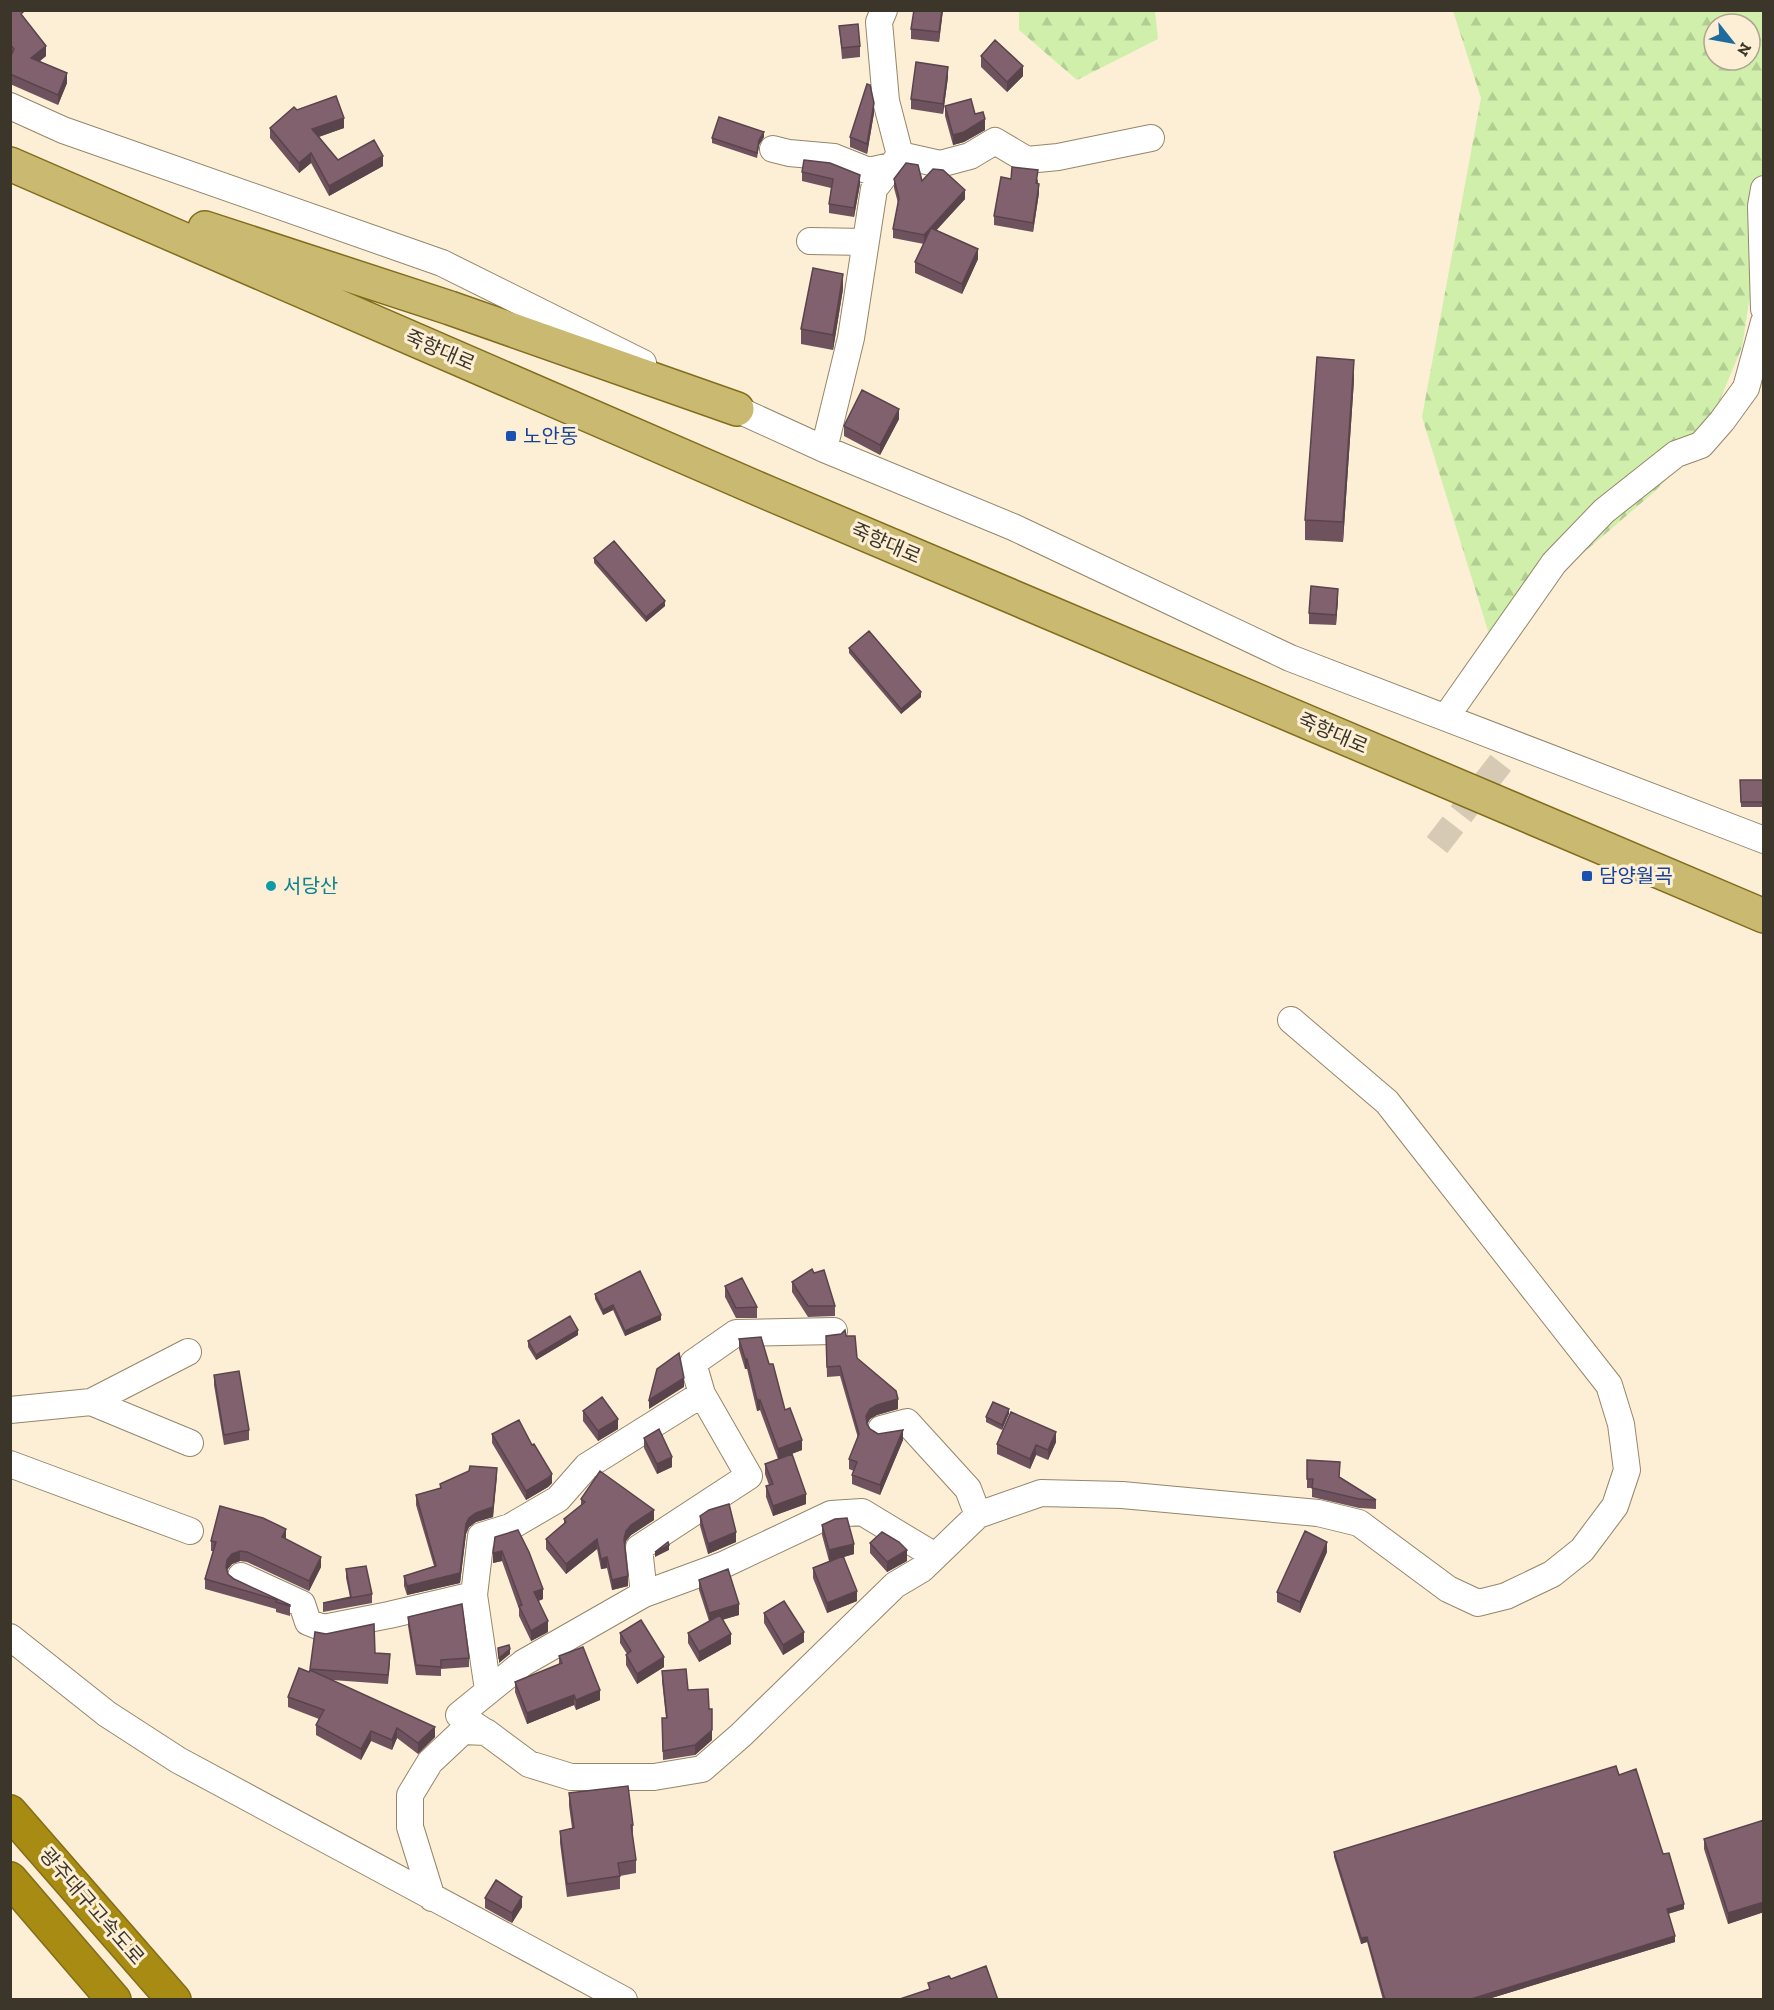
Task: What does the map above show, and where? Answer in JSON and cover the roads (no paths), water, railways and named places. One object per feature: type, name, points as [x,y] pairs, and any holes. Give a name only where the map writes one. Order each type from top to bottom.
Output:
[{"type":"highway","name":"광주대구고속도로","points":[[10,1812],[134,1957],[174,2000]]},
{"type":"highway","points":[[10,1879],[114,2000]]},
{"type":"main road","points":[[10,164],[450,308],[737,410]]},
{"type":"main road","name":"죽향대로","points":[[10,164],[768,493],[1764,916]]},
{"type":"street","points":[[824,449],[852,338],[874,189],[896,161],[886,101],[879,22],[884,10]]},
{"type":"street","points":[[10,106],[63,130],[442,263],[737,410],[824,449],[1013,527],[1290,658],[1764,840]]},
{"type":"street","points":[[773,149],[789,153],[834,157],[869,171],[896,161],[940,164],[970,156],[995,141],[1027,160],[1058,157],[1151,138]]},
{"type":"street","points":[[1764,189],[1761,206],[1764,309]]},
{"type":"street","points":[[810,241],[865,242]]},
{"type":"street","points":[[1446,717],[1554,563],[1604,511],[1676,454],[1701,445],[1722,421],[1746,388],[1764,322]]},
{"type":"street","points":[[935,1556],[862,1512],[831,1514],[723,1565],[644,1594],[524,1663],[459,1714],[529,1764],[571,1777],[654,1778],[702,1769],[741,1735],[895,1585],[922,1569],[978,1515],[1041,1493],[1122,1494],[1318,1514],[1359,1523],[1448,1589],[1478,1603],[1506,1596],[1552,1574],[1582,1550],[1615,1506],[1627,1470],[1621,1424],[1609,1385],[1387,1102],[1291,1020]]},
{"type":"street","points":[[644,1594],[639,1548],[749,1476],[702,1394],[693,1363],[736,1334],[834,1331]]},
{"type":"street","points":[[10,1410],[91,1402],[188,1353]]},
{"type":"street","points":[[488,1690],[474,1595],[481,1536],[510,1527],[558,1499],[587,1466],[702,1394]]},
{"type":"street","points":[[91,1402],[190,1443]]},
{"type":"street","points":[[881,1429],[907,1422],[968,1489],[978,1515]]},
{"type":"street","points":[[10,1464],[190,1531]]},
{"type":"street","points":[[241,1576],[302,1604],[308,1623],[323,1628],[389,1616],[474,1595]]},
{"type":"street","points":[[10,1637],[107,1714],[178,1760],[624,2000]]},
{"type":"street","points":[[432,1898],[410,1827],[410,1795],[430,1762],[463,1731],[486,1732]]},
{"type":"tunnel","points":[[1437,845],[1516,743]]},
{"type":"place","name":"노안동","points":[[511,436]]},
{"type":"place","name":"담양월곡","points":[[1587,876]]},
{"type":"place","name":"서당산","points":[[271,886]]}]
